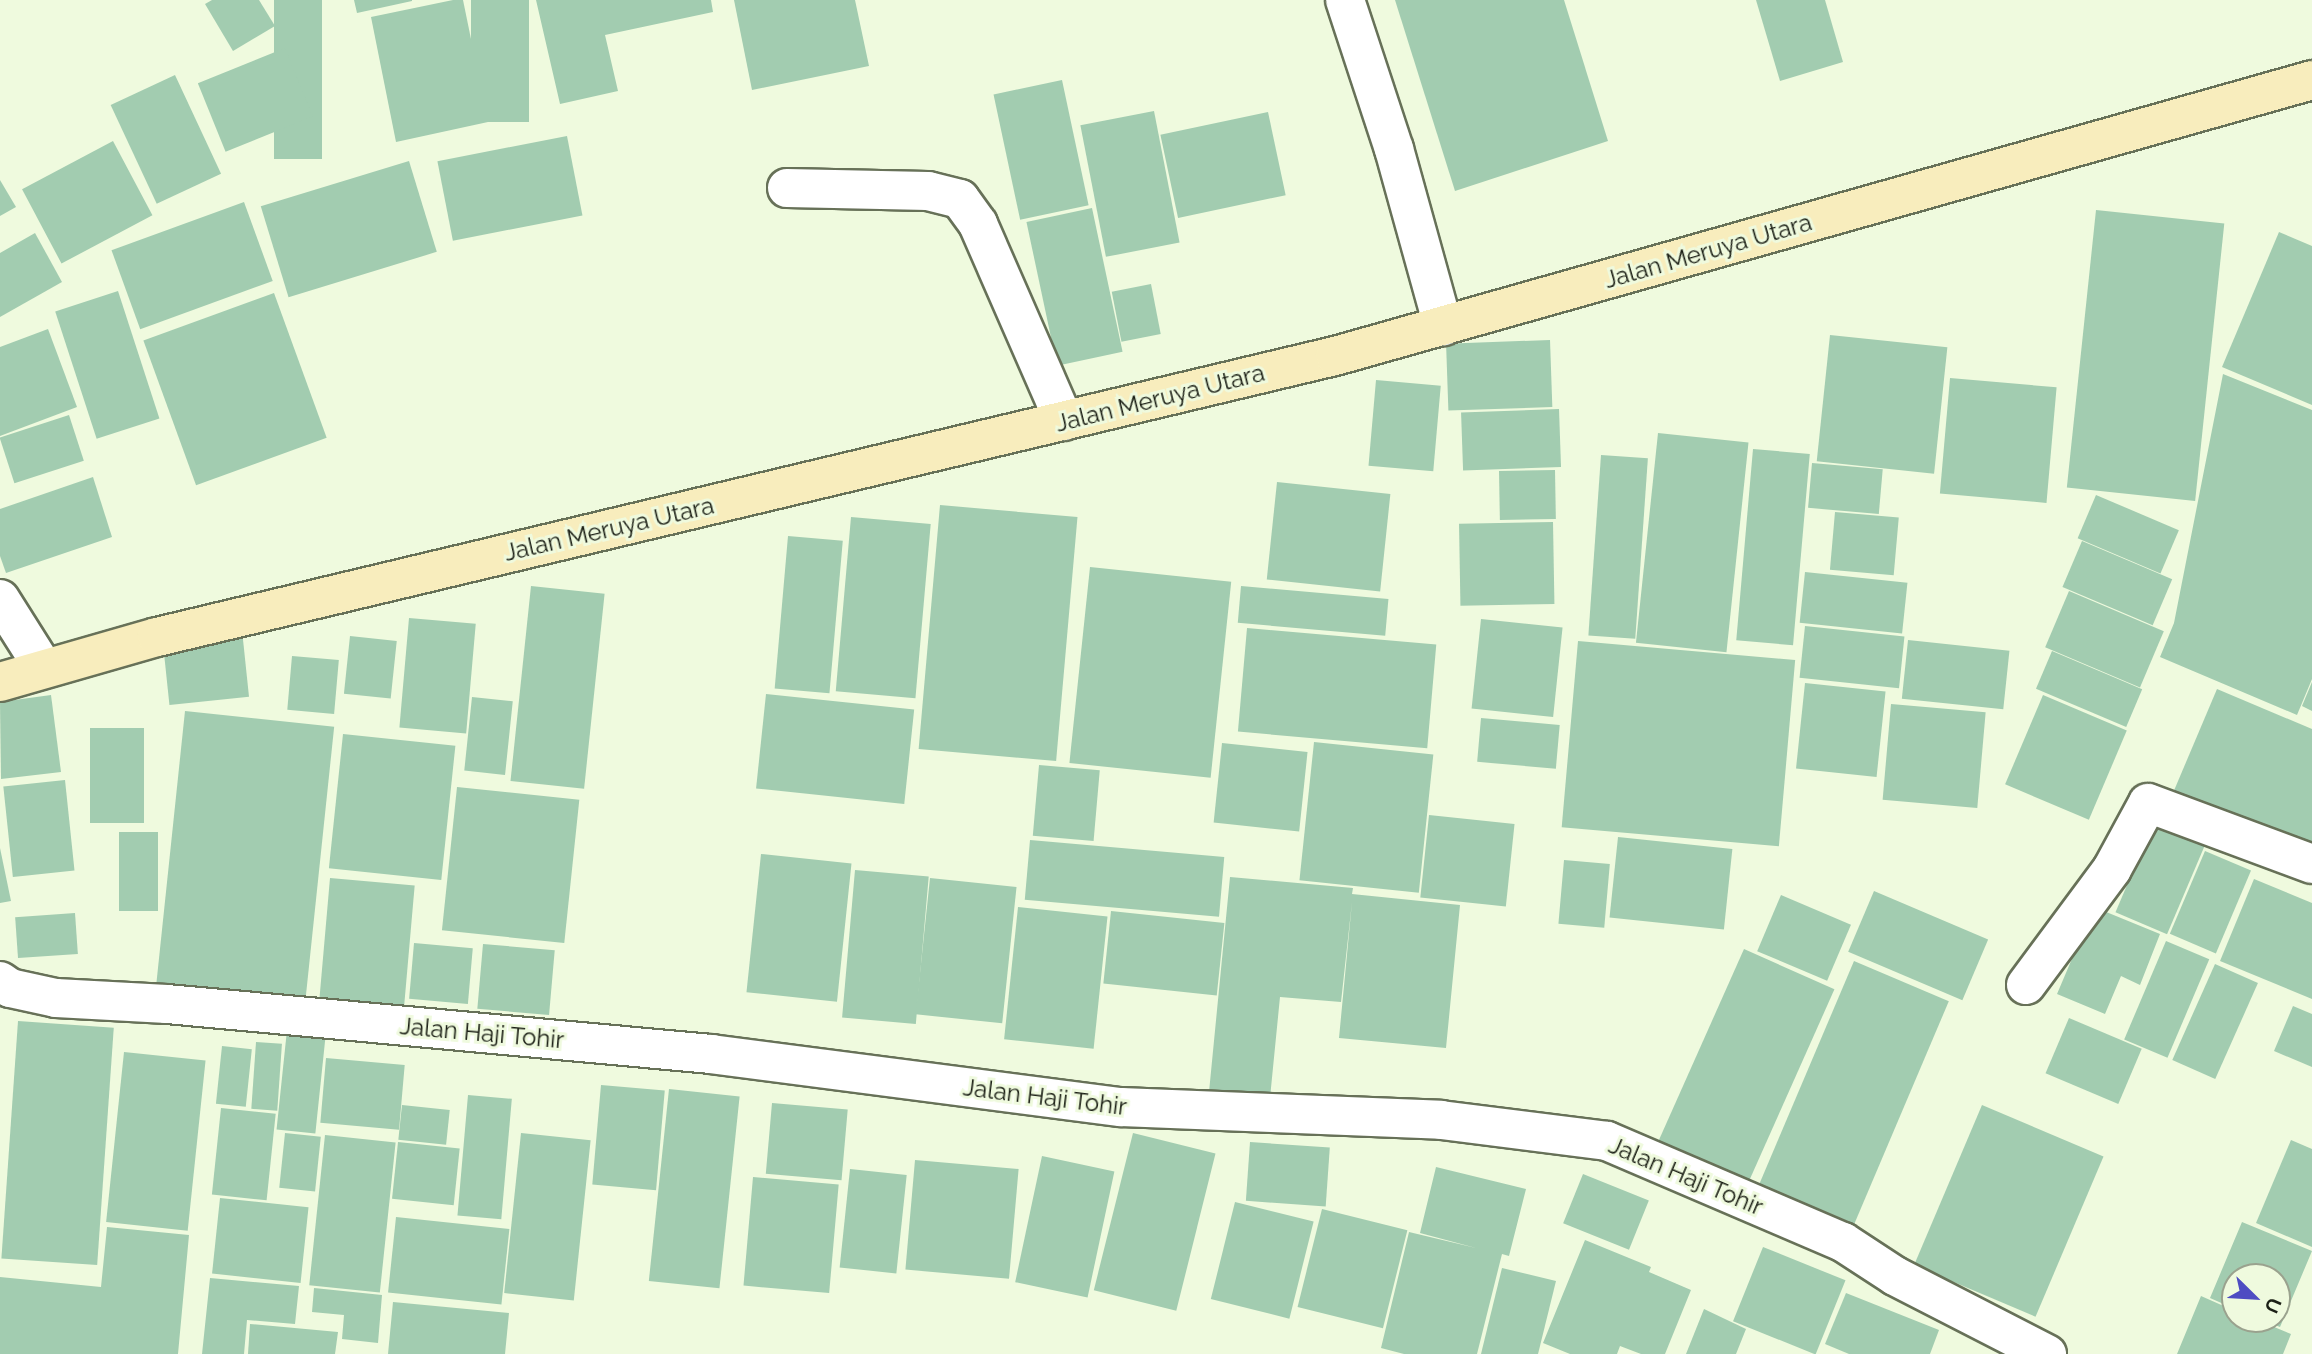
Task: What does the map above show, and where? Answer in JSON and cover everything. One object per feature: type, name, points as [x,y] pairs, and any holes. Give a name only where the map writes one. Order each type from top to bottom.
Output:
[{"type":"main road","name":"Jalan Meruya Utara","points":[[0,682],[43,667],[1065,421],[1443,326],[2312,80]]},
{"type":"street","points":[[1345,0],[1394,149],[1443,326]]},
{"type":"street","points":[[787,188],[928,191],[960,199],[978,224],[1065,421]]},
{"type":"street","points":[[0,599],[43,667]]},
{"type":"street","points":[[2026,985],[2112,869],[2148,803],[2312,864]]},
{"type":"street","name":"Jalan Haji Tohir","points":[[0,981],[9,988],[56,998],[711,1054],[1121,1107],[1441,1120],[1606,1141],[1843,1242],[1895,1276],[2047,1354]]},
{"type":"building","points":[[212,0],[259,0],[275,26],[233,51],[205,4]]},
{"type":"building","points":[[274,0],[322,0],[322,159],[274,159]]},
{"type":"building","points":[[354,0],[412,0],[412,1],[357,13]]},
{"type":"building","points":[[463,0],[488,122],[396,142],[371,17]]},
{"type":"building","points":[[471,0],[529,0],[529,122],[471,122]]},
{"type":"building","points":[[536,0],[711,0],[713,12],[605,35],[618,91],[560,104]]},
{"type":"building","points":[[734,0],[855,0],[869,66],[752,90]]},
{"type":"building","points":[[1395,0],[1564,0],[1608,141],[1455,191]]},
{"type":"building","points":[[1756,0],[1825,0],[1843,62],[1780,81]]},
{"type":"building","points":[[285,48],[313,117],[226,152],[198,83]]},
{"type":"building","points":[[175,75],[221,174],[157,204],[111,105]]},
{"type":"building","points":[[1062,80],[1089,205],[1020,220],[994,95]]},
{"type":"building","points":[[1154,111],[1180,243],[1106,257],[1080,125]]},
{"type":"building","points":[[1268,112],[1286,195],[1178,218],[1160,135]]},
{"type":"building","points":[[567,136],[582,216],[453,241],[437,161]]},
{"type":"building","points":[[113,141],[152,215],[61,264],[22,189]]},
{"type":"building","points":[[409,161],[437,252],[289,297],[261,206]]},
{"type":"building","points":[[0,180],[16,207],[0,216]]},
{"type":"building","points":[[244,202],[273,281],[140,329],[112,250]]},
{"type":"building","points":[[1092,208],[1123,352],[1057,366],[1026,222]]},
{"type":"building","points":[[2096,210],[2224,223],[2195,501],[2067,487]]},
{"type":"building","points":[[2279,232],[2312,246],[2312,405],[2222,367]]},
{"type":"building","points":[[35,233],[62,282],[0,317],[0,253]]},
{"type":"building","points":[[1151,284],[1161,334],[1121,342],[1112,292]]},
{"type":"building","points":[[118,291],[159,418],[97,439],[55,311]]},
{"type":"building","points":[[274,293],[327,438],[196,485],[143,341]]},
{"type":"building","points":[[48,329],[77,407],[0,436],[0,347]]},
{"type":"building","points":[[1830,335],[1947,347],[1934,474],[1817,461]]},
{"type":"building","points":[[1550,340],[1552,407],[1448,411],[1446,344]]},
{"type":"building","points":[[2223,374],[2312,410],[2312,679],[2297,715],[2160,657],[2174,623]]},
{"type":"building","points":[[1950,378],[2057,387],[2046,503],[1940,494]]},
{"type":"building","points":[[1376,380],[1441,386],[1433,471],[1369,466]]},
{"type":"building","points":[[1559,409],[1561,467],[1463,470],[1461,412]]},
{"type":"building","points":[[69,415],[84,461],[14,483],[0,437]]},
{"type":"building","points":[[1658,433],[1749,443],[1726,652],[1636,643]]},
{"type":"building","points":[[1753,449],[1810,454],[1793,645],[1736,640]]},
{"type":"building","points":[[1601,455],[1648,458],[1635,639],[1588,636]]},
{"type":"building","points":[[1812,463],[1883,469],[1879,514],[1808,508]]},
{"type":"building","points":[[1555,470],[1556,519],[1500,520],[1499,471]]},
{"type":"building","points":[[93,477],[112,537],[6,573],[0,556],[0,509]]},
{"type":"building","points":[[1277,482],[1390,494],[1380,591],[1267,579]]},
{"type":"building","points":[[2096,495],[2179,530],[2160,573],[2078,538]]},
{"type":"building","points":[[940,505],[1077,517],[1056,761],[919,749]]},
{"type":"building","points":[[1835,512],[1899,518],[1894,575],[1830,570]]},
{"type":"building","points":[[851,517],[931,524],[915,698],[836,691]]},
{"type":"building","points":[[1553,522],[1554,604],[1460,606],[1459,524]]},
{"type":"building","points":[[788,536],[843,541],[829,693],[775,688]]},
{"type":"building","points":[[2082,541],[2172,579],[2153,625],[2062,587]]},
{"type":"building","points":[[1090,567],[1231,582],[1211,778],[1069,763]]},
{"type":"building","points":[[1805,572],[1907,583],[1902,633],[1800,623]]},
{"type":"building","points":[[531,586],[605,594],[584,789],[511,781]]},
{"type":"building","points":[[1241,586],[1388,599],[1385,636],[1238,623]]},
{"type":"building","points":[[2069,591],[2164,631],[2140,687],[2045,647]]},
{"type":"building","points":[[409,618],[476,624],[466,733],[399,728]]},
{"type":"building","points":[[1481,619],[1563,628],[1553,717],[1472,709]]},
{"type":"building","points":[[1805,626],[1904,636],[1899,688],[1800,678]]},
{"type":"building","points":[[1247,628],[1436,645],[1427,748],[1238,732]]},
{"type":"building","points":[[242,630],[249,697],[169,705],[162,638]]},
{"type":"building","points":[[350,636],[397,641],[391,699],[344,694]]},
{"type":"building","points":[[1908,640],[2009,651],[2003,709],[1902,699]]},
{"type":"building","points":[[1578,641],[1795,660],[1779,846],[1562,827]]},
{"type":"building","points":[[2052,651],[2142,689],[2126,727],[2036,689]]},
{"type":"building","points":[[292,656],[339,660],[334,714],[287,710]]},
{"type":"building","points":[[2312,682],[2312,711],[2302,706]]},
{"type":"building","points":[[1805,683],[1886,691],[1877,777],[1796,769]]},
{"type":"building","points":[[2217,689],[2312,729],[2312,860],[2170,800]]},
{"type":"building","points":[[766,694],[914,710],[904,804],[756,788]]},
{"type":"building","points":[[51,695],[61,772],[1,779],[0,702]]},
{"type":"building","points":[[2043,695],[2127,731],[2089,820],[2005,784]]},
{"type":"building","points":[[472,697],[513,701],[505,775],[464,771]]},
{"type":"building","points":[[1891,704],[1986,712],[1977,808],[1883,800]]},
{"type":"building","points":[[185,711],[334,727],[304,1010],[155,994]]},
{"type":"building","points":[[1481,718],[1560,725],[1556,769],[1477,762]]},
{"type":"building","points":[[90,728],[144,728],[144,823],[90,823]]},
{"type":"building","points":[[343,734],[455,746],[441,880],[329,868]]},
{"type":"building","points":[[1314,742],[1433,755],[1419,893],[1299,880]]},
{"type":"building","points":[[1222,743],[1308,752],[1299,832],[1214,823]]},
{"type":"building","points":[[1039,765],[1100,770],[1094,841],[1033,836]]},
{"type":"building","points":[[65,780],[75,871],[13,877],[3,786]]},
{"type":"building","points":[[457,787],[579,800],[564,943],[442,930]]},
{"type":"building","points":[[1429,815],[1515,824],[1506,907],[1420,898]]},
{"type":"building","points":[[2153,824],[2205,846],[2167,934],[2115,912]]},
{"type":"building","points":[[119,832],[158,832],[158,911],[119,911]]},
{"type":"building","points":[[1618,837],[1732,849],[1724,930],[1610,918]]},
{"type":"building","points":[[1030,840],[1224,857],[1219,917],[1025,900]]},
{"type":"building","points":[[0,848],[11,901],[0,903]]},
{"type":"building","points":[[2205,851],[2251,871],[2216,953],[2170,934]]},
{"type":"building","points":[[761,854],[852,864],[837,1002],[746,992]]},
{"type":"building","points":[[1564,860],[1610,864],[1604,928],[1558,924]]},
{"type":"building","points":[[855,870],[929,876],[916,1024],[842,1017]]},
{"type":"building","points":[[1230,877],[1353,888],[1352,894],[1460,905],[1446,1048],[1339,1038],[1352,902],[1341,1002],[1280,997],[1270,1098],[1209,1092]]},
{"type":"building","points":[[330,878],[415,885],[403,1017],[318,1009]]},
{"type":"building","points":[[930,878],[1017,887],[1002,1023],[916,1014]]},
{"type":"building","points":[[2254,879],[2312,903],[2312,999],[2220,961]]},
{"type":"building","points":[[1874,891],[1988,939],[1962,1000],[1848,952]]},
{"type":"building","points":[[1781,895],[1851,925],[1827,981],[1757,951]]},
{"type":"building","points":[[1018,907],[1108,916],[1094,1049],[1004,1039]]},
{"type":"building","points":[[2094,907],[2160,934],[2140,985],[2121,976],[2105,1014],[2057,994]]},
{"type":"building","points":[[1111,911],[1224,923],[1217,996],[1103,984]]},
{"type":"building","points":[[75,913],[78,954],[18,958],[15,917]]},
{"type":"building","points":[[2166,941],[2209,959],[2167,1058],[2124,1039]]},
{"type":"building","points":[[414,943],[473,948],[468,1004],[409,999]]},
{"type":"building","points":[[483,944],[555,950],[549,1015],[477,1009]]},
{"type":"building","points":[[1744,949],[1834,989],[1744,1192],[1654,1152]]},
{"type":"building","points":[[1854,961],[1949,1001],[1854,1224],[1759,1184]]},
{"type":"building","points":[[2215,964],[2258,983],[2215,1079],[2172,1060]]},
{"type":"building","points":[[2293,1006],[2312,1014],[2312,1067],[2274,1051]]},
{"type":"building","points":[[2069,1018],[2142,1049],[2118,1104],[2046,1073]]},
{"type":"building","points":[[18,1021],[114,1028],[97,1265],[1,1258]]},
{"type":"building","points":[[287,1030],[326,1034],[315,1134],[277,1129]]},
{"type":"building","points":[[256,1042],[282,1044],[277,1111],[251,1109]]},
{"type":"building","points":[[222,1046],[252,1049],[246,1107],[216,1104]]},
{"type":"building","points":[[124,1052],[206,1061],[188,1231],[106,1222]]},
{"type":"building","points":[[326,1058],[405,1065],[399,1130],[320,1123]]},
{"type":"building","points":[[601,1085],[665,1091],[656,1190],[592,1185]]},
{"type":"building","points":[[669,1089],[740,1096],[719,1288],[649,1281]]},
{"type":"building","points":[[468,1095],[512,1099],[501,1219],[457,1216]]},
{"type":"building","points":[[772,1103],[848,1110],[842,1180],[766,1174]]},
{"type":"building","points":[[402,1105],[450,1110],[446,1145],[398,1140]]},
{"type":"building","points":[[1982,1105],[2104,1157],[2036,1317],[1914,1265]]},
{"type":"building","points":[[221,1108],[276,1114],[267,1200],[212,1195]]},
{"type":"building","points":[[285,1133],[321,1137],[315,1191],[279,1188]]},
{"type":"building","points":[[521,1133],[591,1140],[574,1300],[504,1293]]},
{"type":"building","points":[[1133,1133],[1215,1154],[1176,1311],[1094,1290]]},
{"type":"building","points":[[325,1135],[396,1142],[380,1293],[309,1285]]},
{"type":"building","points":[[2291,1140],[2312,1149],[2312,1247],[2256,1223]]},
{"type":"building","points":[[398,1142],[460,1148],[454,1205],[392,1199]]},
{"type":"building","points":[[1250,1142],[1330,1148],[1326,1206],[1246,1201]]},
{"type":"building","points":[[1042,1156],[1114,1171],[1088,1298],[1015,1282]]},
{"type":"building","points":[[915,1160],[1019,1169],[1009,1279],[905,1270]]},
{"type":"building","points":[[1436,1167],[1526,1189],[1509,1256],[1502,1254],[1477,1354],[1404,1354],[1381,1348],[1409,1232],[1476,1248],[1420,1233]]},
{"type":"building","points":[[850,1169],[907,1175],[896,1273],[840,1267]]},
{"type":"building","points":[[1583,1174],[1649,1201],[1629,1250],[1563,1223]]},
{"type":"building","points":[[753,1177],[839,1184],[829,1293],[744,1286]]},
{"type":"building","points":[[220,1198],[309,1207],[301,1283],[212,1274]]},
{"type":"building","points":[[1235,1202],[1314,1222],[1289,1319],[1211,1299]]},
{"type":"building","points":[[1322,1209],[1407,1230],[1383,1328],[1298,1307]]},
{"type":"building","points":[[396,1217],[509,1229],[501,1304],[388,1293]]},
{"type":"building","points":[[2242,1222],[2312,1251],[2291,1301],[2291,1263],[2225,1263]]},
{"type":"building","points":[[107,1227],[189,1235],[178,1354],[0,1354],[0,1277],[101,1287]]},
{"type":"building","points":[[1585,1240],[1651,1267],[1649,1272],[1691,1290],[1665,1354],[1641,1354],[1620,1346],[1617,1354],[1570,1354],[1543,1343]]},
{"type":"building","points":[[1763,1247],[1846,1280],[1816,1354],[1733,1321]]},
{"type":"building","points":[[1502,1268],[1556,1281],[1538,1354],[1481,1354]]},
{"type":"building","points":[[2221,1272],[2221,1303],[2210,1298]]},
{"type":"building","points":[[210,1278],[299,1286],[295,1324],[247,1320],[244,1354],[202,1354]]},
{"type":"building","points":[[314,1288],[382,1295],[378,1343],[342,1339],[344,1315],[312,1312]]},
{"type":"building","points":[[1846,1293],[1939,1330],[1930,1354],[1849,1354],[1825,1344]]},
{"type":"building","points":[[2201,1296],[2221,1305],[2221,1333],[2291,1334],[2283,1354],[2177,1354]]},
{"type":"building","points":[[393,1302],[509,1313],[505,1354],[388,1354]]},
{"type":"building","points":[[1704,1309],[1746,1329],[1736,1354],[1686,1354]]},
{"type":"building","points":[[250,1324],[338,1332],[335,1354],[248,1354]]}]
